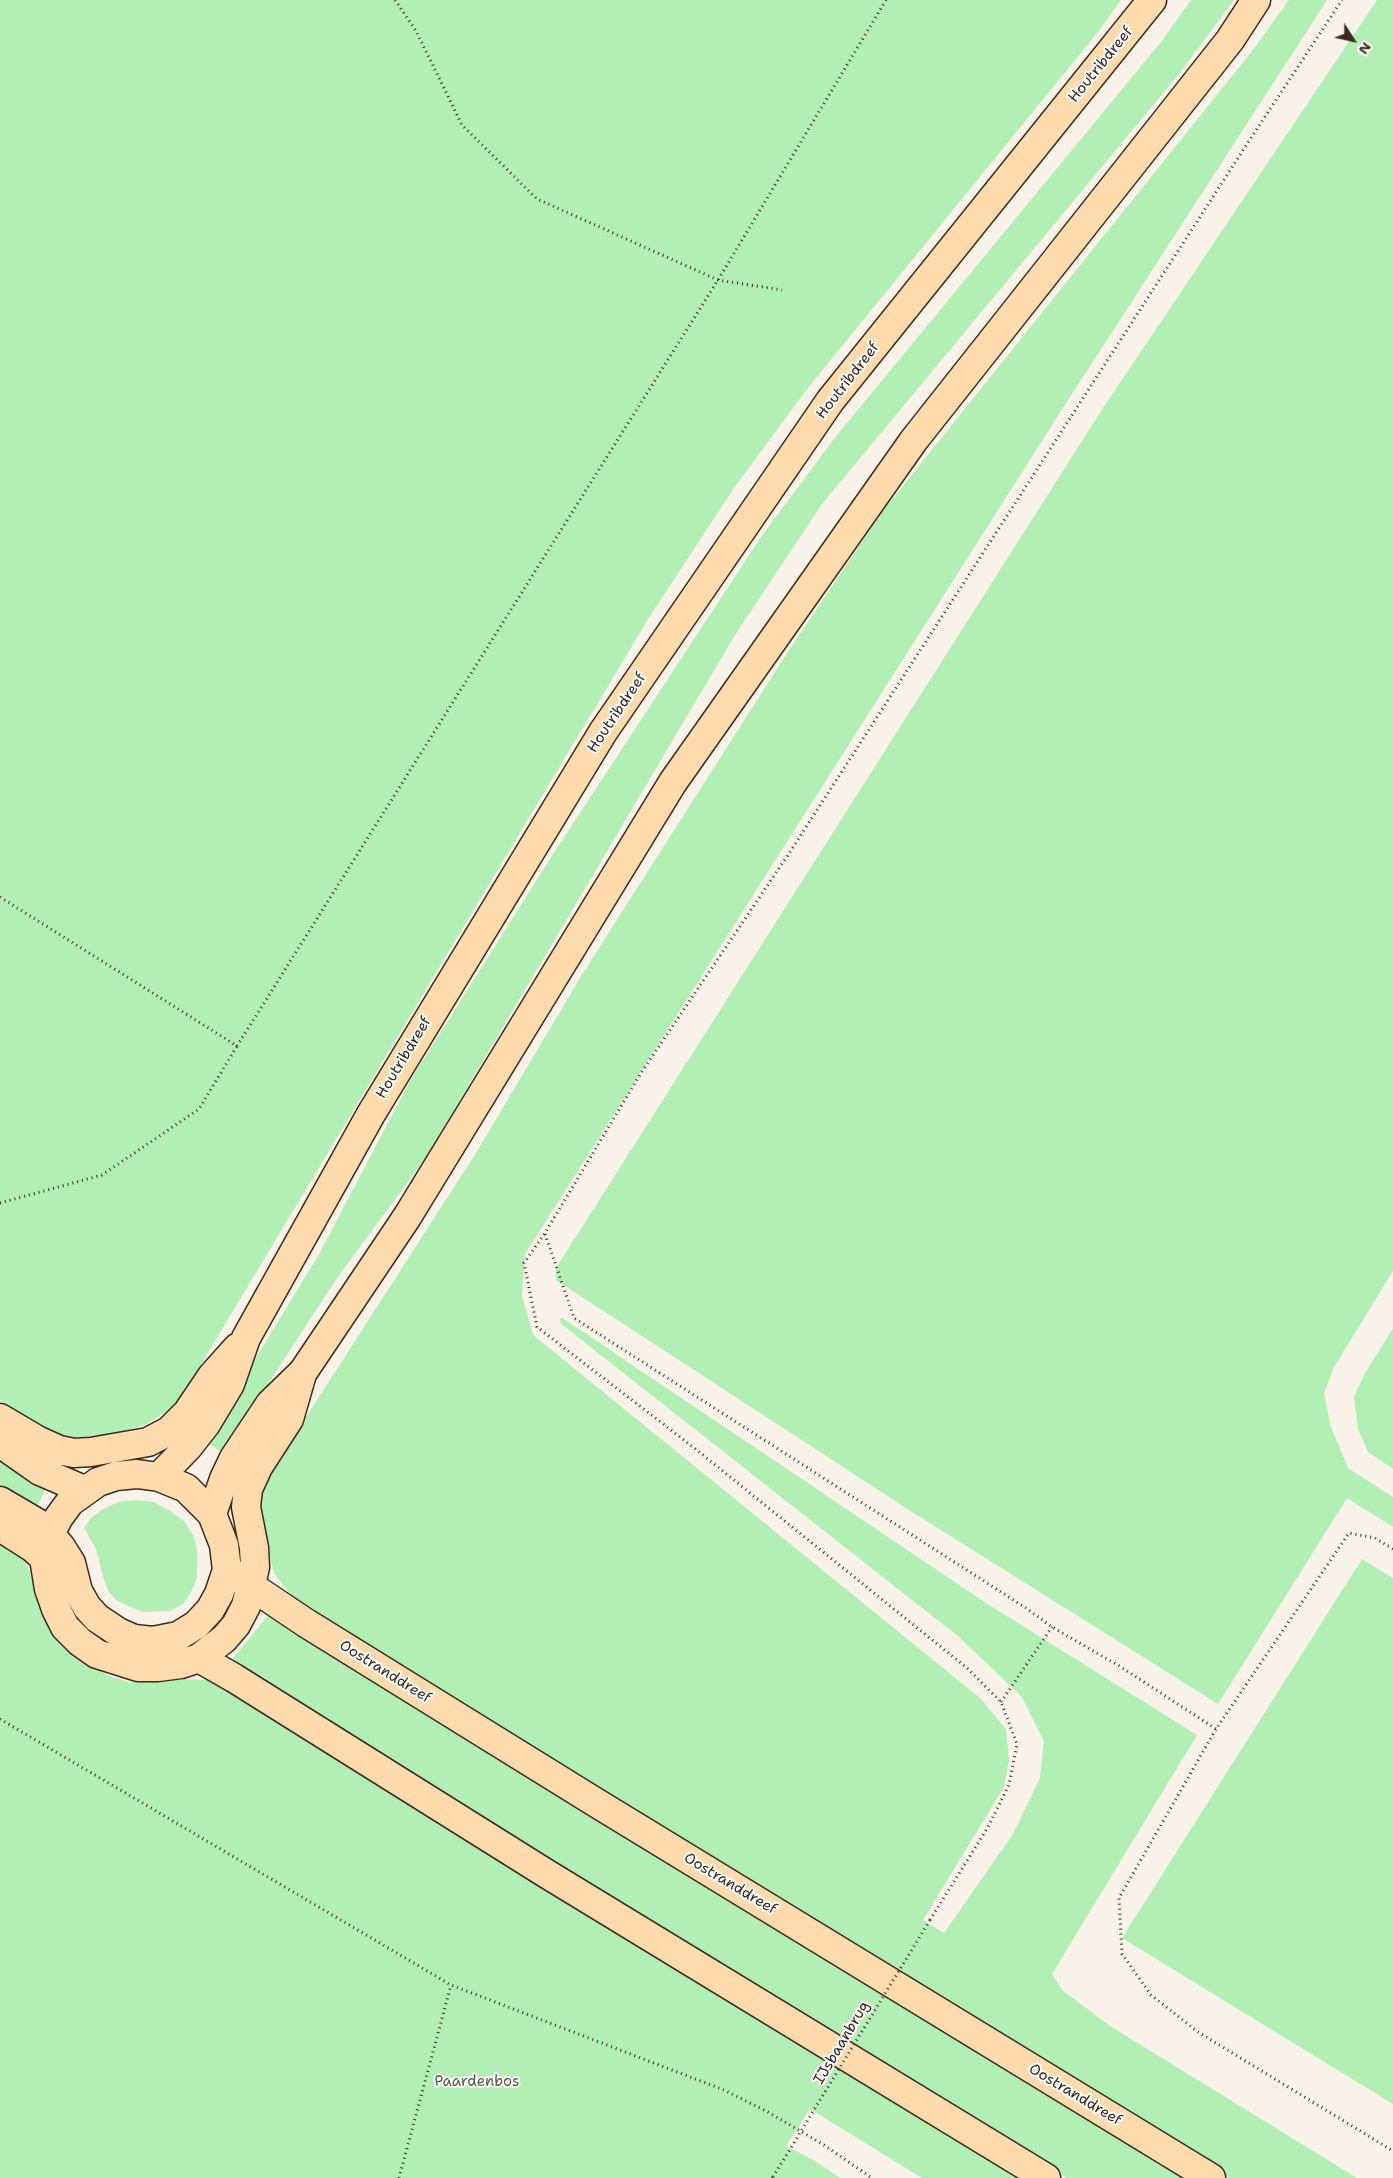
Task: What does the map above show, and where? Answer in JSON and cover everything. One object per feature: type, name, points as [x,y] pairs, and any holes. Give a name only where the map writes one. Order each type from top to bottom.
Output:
[{"type":"main road","name":"Houtribdreef","points":[[159,1477],[188,1448],[206,1424],[230,1384],[246,1338],[370,1114],[608,724],[830,401],[1152,0]]},
{"type":"main road","points":[[212,1514],[224,1479],[234,1458],[270,1404],[303,1372],[451,1148],[674,782],[914,440],[1230,40],[1256,0]]},
{"type":"main road","points":[[0,1418],[59,1450],[74,1453],[91,1452],[148,1442],[169,1431],[187,1413],[212,1376],[246,1338]]},
{"type":"main road","points":[[0,1501],[41,1525],[47,1546],[49,1589],[65,1627],[80,1642],[97,1654],[138,1667],[174,1665],[198,1658],[224,1639],[236,1625],[246,1606],[255,1567],[254,1548],[246,1507],[248,1489],[258,1467],[289,1419],[303,1372]]},
{"type":"main road","points":[[0,1444],[40,1471],[84,1490]]},
{"type":"main road","points":[[0,1527],[34,1548],[47,1546],[71,1563],[78,1591],[87,1607],[97,1618],[118,1632],[134,1639],[153,1641],[178,1636],[196,1625],[210,1610],[219,1594],[227,1570],[224,1545],[212,1514],[186,1488],[159,1477],[137,1474],[116,1476],[98,1482],[84,1490],[70,1502],[55,1523],[47,1546]]},
{"type":"main road","name":"Oostranddreef","points":[[227,1570],[306,1623],[603,1807],[1211,2178]]},
{"type":"main road","points":[[198,1658],[234,1678],[547,1874],[1046,2178]]},
{"type":"path","points":[[395,0],[416,31],[462,125],[537,199],[718,280],[782,290]]},
{"type":"path","points":[[0,1202],[102,1175],[199,1109],[236,1046],[718,280],[886,0]]},
{"type":"path","points":[[1052,1627],[1001,1702],[968,1668],[952,1655],[693,1447],[537,1327],[524,1263],[545,1233],[641,1073],[788,855],[1227,174],[1342,0]]},
{"type":"path","points":[[0,897],[236,1046]]},
{"type":"path","points":[[545,1233],[574,1318],[1026,1608],[1052,1627],[1121,1667],[1216,1729]]},
{"type":"path","points":[[1393,1549],[1375,1538],[1349,1533],[1216,1729],[1119,1898],[1122,1954],[1151,1995],[1198,2032],[1393,2150]]},
{"type":"path","name":"IJsbaanbrug","points":[[772,2178],[988,1827],[1009,1785],[1016,1744],[1001,1702]]},
{"type":"path","points":[[0,1719],[452,1985],[724,2090],[784,2121],[824,2145],[872,2178]]},
{"type":"path","points":[[400,2178],[452,1985]]},
{"type":"green space","points":[[0,0],[1121,0],[1098,32],[807,389],[734,488],[650,616],[185,1391],[169,1410],[145,1425],[97,1438],[71,1438],[42,1426],[0,1400]]},
{"type":"green space","points":[[1191,0],[1234,0],[1179,74],[822,504],[735,635],[426,1157],[335,1281],[223,1453],[205,1441],[318,1256],[410,1081],[553,854],[761,537],[833,440],[1161,42]]},
{"type":"green space","points":[[1289,0],[1327,0],[1059,414],[525,1254],[522,1295],[533,1335],[980,1698],[1006,1729],[1009,1760],[1004,1787],[923,1920],[944,1933],[1013,1834],[1040,1778],[1044,1741],[1022,1697],[959,1637],[560,1323],[561,1317],[986,1603],[1197,1735],[1052,1974],[1062,1990],[1110,2026],[1357,2178],[1229,2178],[919,1987],[295,1601],[274,1573],[262,1525],[260,1500],[270,1473],[476,1153],[583,973],[787,653],[885,508],[1253,50]]},
{"type":"green space","points":[[1377,0],[1393,0],[1393,1271],[1334,1367],[1324,1394],[1331,1427],[1348,1468],[1393,1497],[1393,1527],[1347,1498],[1218,1704],[909,1510],[556,1280],[556,1268],[1103,408]]},
{"type":"green space","points":[[1393,1328],[1393,1469],[1368,1452],[1358,1429],[1354,1397],[1364,1375]]},
{"type":"green space","points":[[0,1458],[46,1489],[36,1508],[0,1486]]},
{"type":"green space","points":[[136,1500],[153,1502],[169,1510],[184,1521],[193,1535],[197,1549],[197,1578],[183,1604],[170,1611],[144,1612],[116,1600],[109,1592],[96,1549],[84,1528],[91,1518],[103,1509],[119,1502]]},
{"type":"green space","name":"Paardenbos","points":[[0,1540],[23,1558],[33,1578],[40,1604],[85,1662],[109,1676],[129,1682],[158,1682],[179,1679],[209,1680],[228,1690],[1026,2178],[922,2178],[810,2109],[786,2146],[815,2161],[840,2178],[0,2178]]},
{"type":"green space","points":[[1362,1559],[1393,1578],[1393,2104],[1122,1938]]},
{"type":"green space","points":[[270,1613],[1187,2178],[1067,2178],[362,1746],[231,1661]]}]
